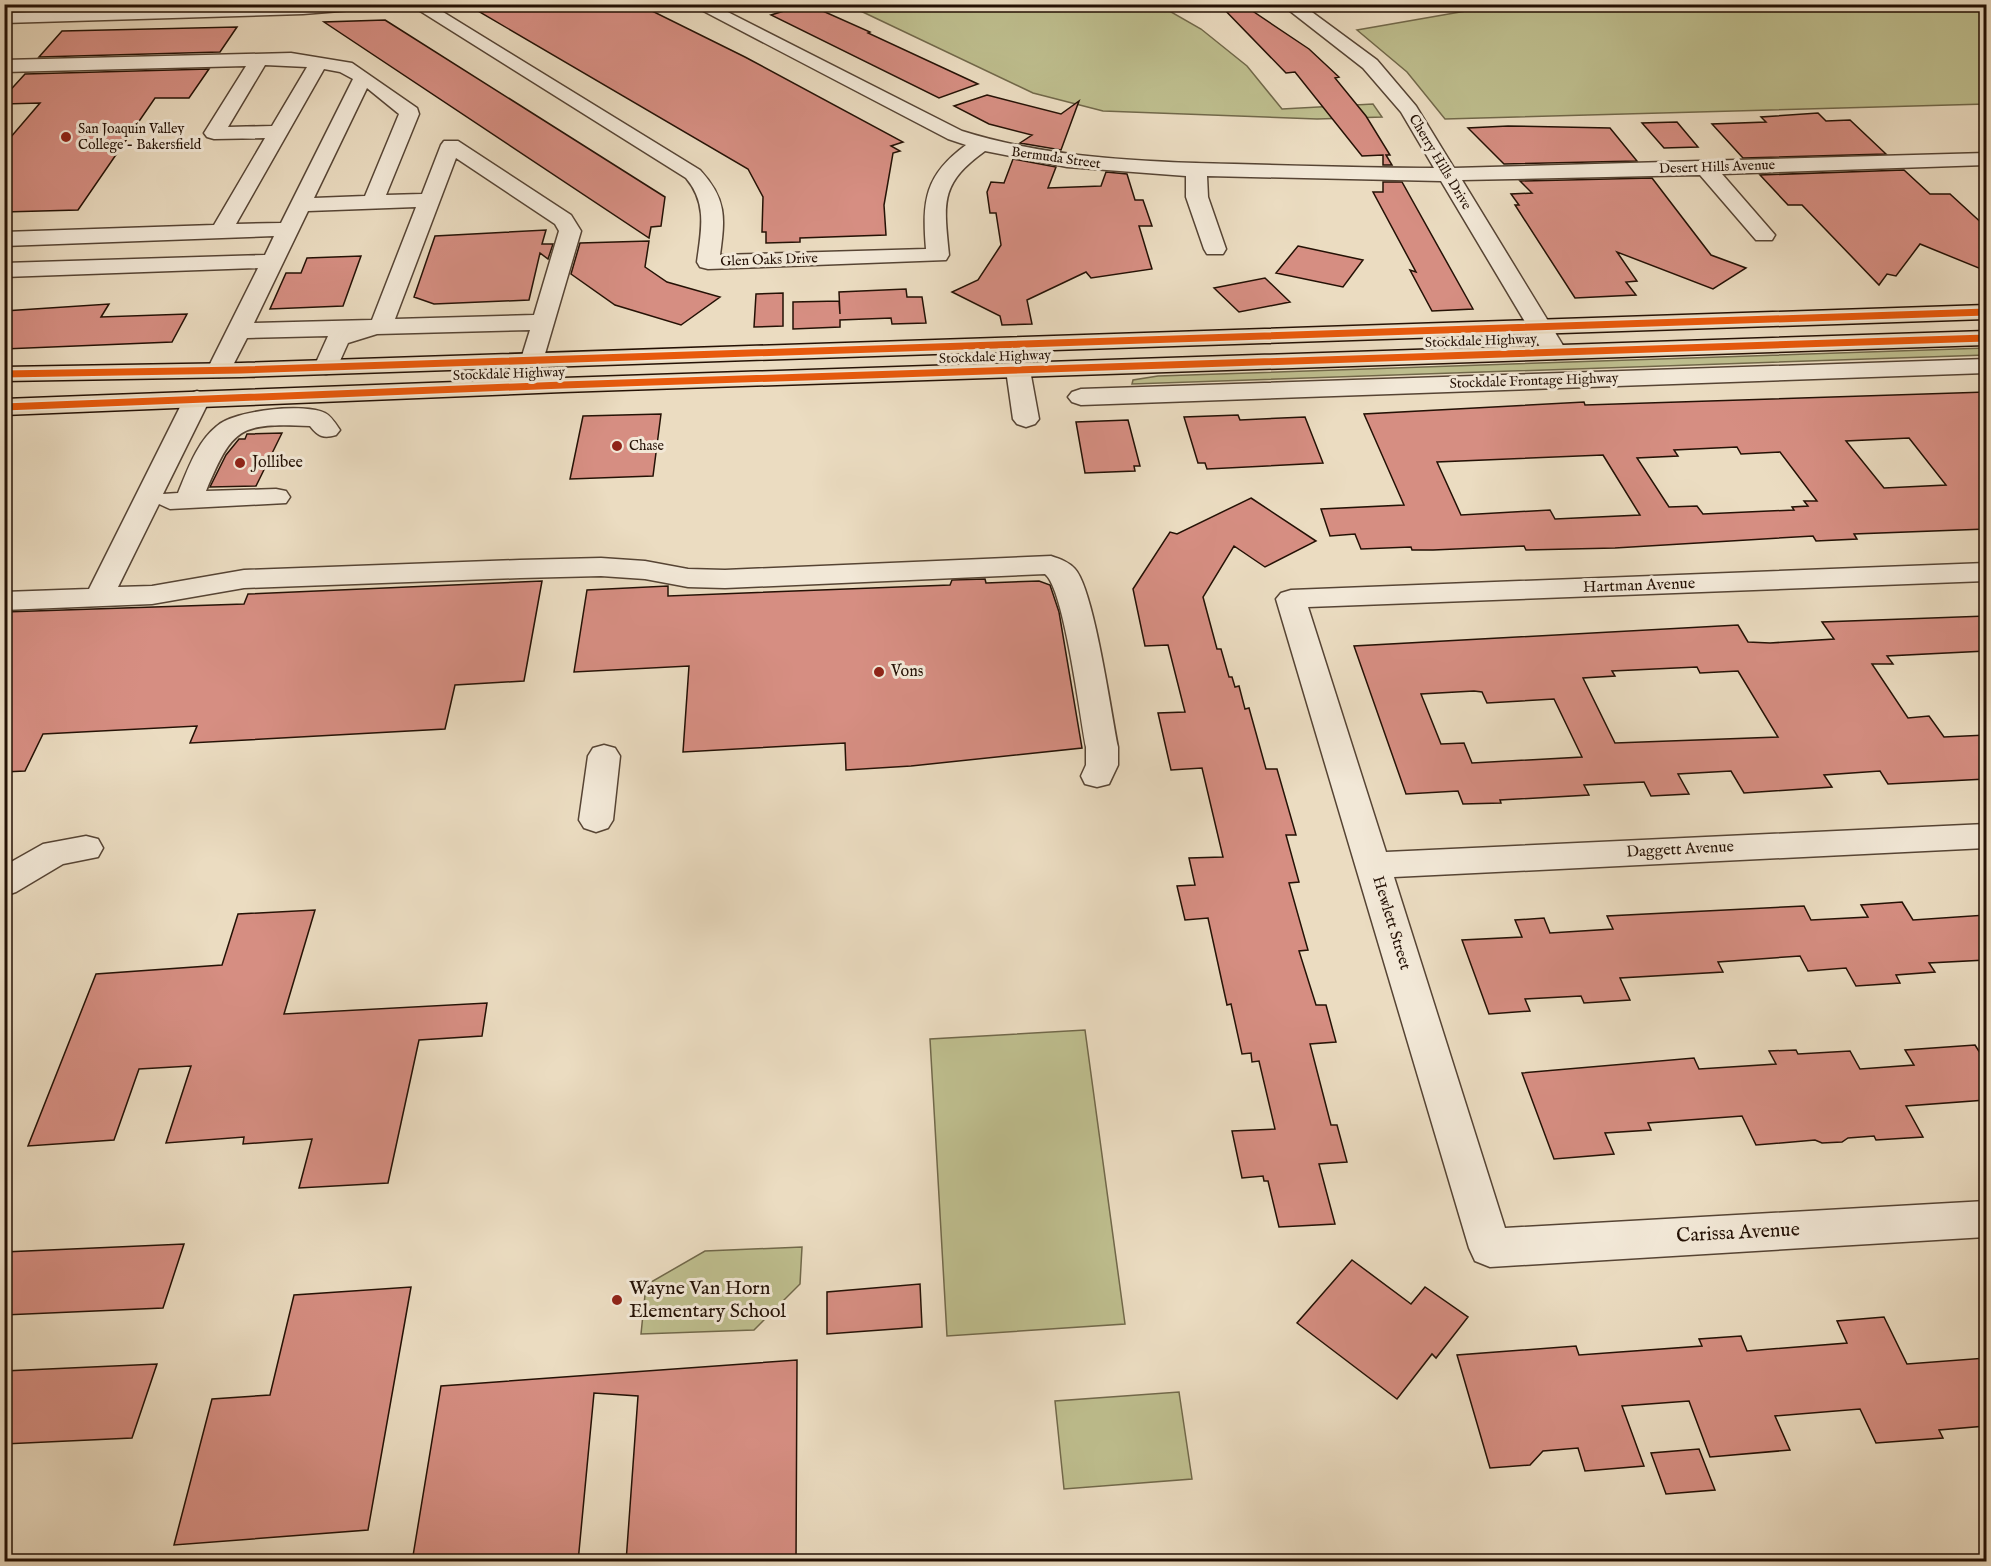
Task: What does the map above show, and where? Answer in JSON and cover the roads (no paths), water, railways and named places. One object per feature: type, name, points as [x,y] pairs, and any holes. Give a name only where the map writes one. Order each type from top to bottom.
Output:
[{"type":"main road","name":"Stockdale Highway","points":[[4,374],[219,370],[330,357],[538,341],[1540,327],[1986,312]]},
{"type":"main road","name":"Stockdale Highway","points":[[4,407],[1986,338]]},
{"type":"street","points":[[4,18],[30,11],[303,9],[364,4]]},
{"type":"street","name":"Glen Oaks Drive","points":[[417,4],[693,174],[711,196],[714,209],[708,262],[938,255],[934,210],[935,197],[940,183],[949,169],[981,144]]},
{"type":"street","name":"Bermuda Street","points":[[698,4],[936,126],[981,144],[1065,162],[1385,176],[1448,175]]},
{"type":"street","name":"Cherry Hills Drive","points":[[1289,4],[1346,43],[1391,87],[1409,110],[1555,352]]},
{"type":"street","points":[[4,66],[291,59],[345,67],[407,108],[409,114],[373,202]]},
{"type":"street","points":[[259,60],[214,133],[278,132]]},
{"type":"street","points":[[221,232],[318,63]]},
{"type":"street","points":[[219,370],[363,77]]},
{"type":"street","points":[[239,330],[381,326],[538,341],[570,231],[563,220],[451,145],[381,326]]},
{"type":"street","name":"Desert Hills Avenue","points":[[1448,175],[1986,159]]},
{"type":"street","points":[[1961,160],[1986,183]]},
{"type":"street","points":[[1704,167],[1764,235]]},
{"type":"street","points":[[1196,169],[1197,197],[1215,249]]},
{"type":"street","points":[[301,205],[430,200]]},
{"type":"street","points":[[4,238],[289,229]]},
{"type":"street","points":[[4,270],[273,261]]},
{"type":"street","points":[[330,357],[338,338],[381,326]]},
{"type":"street","name":"Stockdale Frontage Highway","points":[[1081,397],[1986,366]]},
{"type":"street","points":[[1018,370],[1026,418]]},
{"type":"street","points":[[99,597],[197,399]]},
{"type":"street","points":[[188,500],[219,438],[233,426],[254,419],[317,419],[327,430]]},
{"type":"street","points":[[146,502],[276,497]]},
{"type":"street","points":[[4,601],[180,592],[244,579],[510,570],[601,567],[645,570],[688,578],[725,579],[1051,566],[1064,574],[1075,604],[1102,747],[1102,765],[1097,776]]},
{"type":"street","name":"Hartman Avenue","points":[[1291,599],[1986,572]]},
{"type":"street","name":"Hewlett Street","points":[[1291,599],[1490,1248]]},
{"type":"street","points":[[596,820],[604,756]]},
{"type":"street","name":"Daggett Avenue","points":[[1373,865],[1986,836]]},
{"type":"street","points":[[4,883],[55,853],[86,848]]},
{"type":"street","name":"Carissa Avenue","points":[[1490,1248],[1986,1219]]},
{"type":"place","name":"San Joaquin Valley College - Bakersfield","points":[[66,137]]},
{"type":"place","name":"Chase","points":[[617,446]]},
{"type":"place","name":"Jollibee","points":[[240,463]]},
{"type":"place","name":"Vons","points":[[879,672]]},
{"type":"place","name":"Wayne Van Horn Elementary School","points":[[617,1300]]}]
